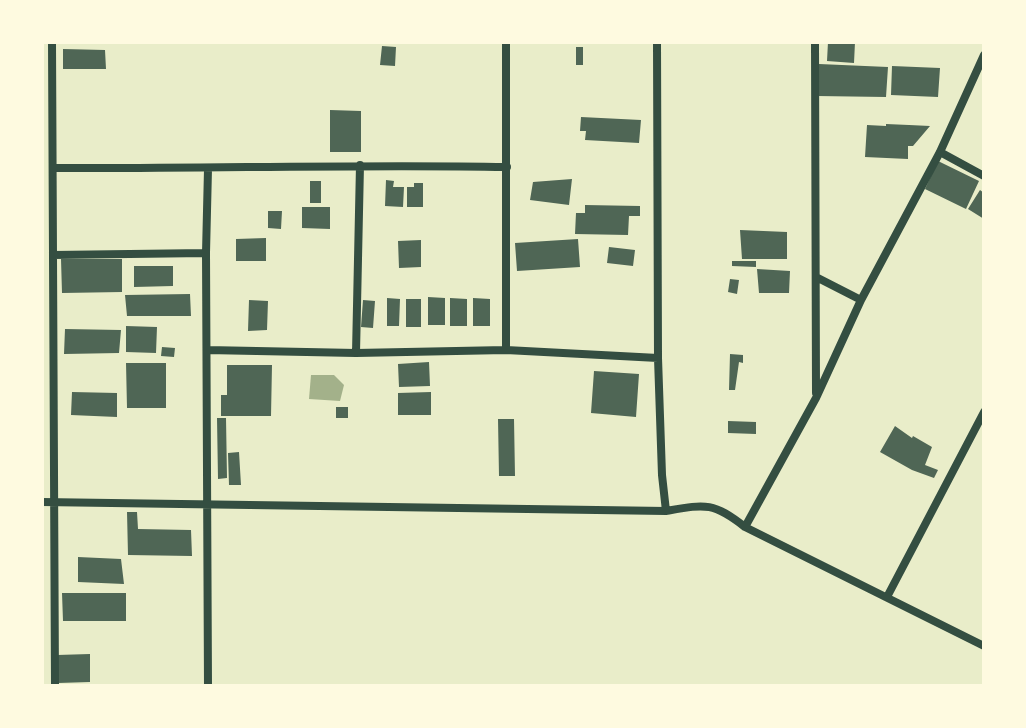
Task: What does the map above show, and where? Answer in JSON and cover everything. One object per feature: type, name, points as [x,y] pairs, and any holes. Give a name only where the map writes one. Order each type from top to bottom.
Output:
[{"type":"street","points":[[52,42],[55,686]]},
{"type":"street","points":[[506,42],[506,350]]},
{"type":"street","points":[[657,42],[658,358],[666,511]]},
{"type":"street","points":[[815,42],[816,398]]},
{"type":"street","points":[[745,527],[816,398],[861,300],[940,152],[984,55]]},
{"type":"street","points":[[940,152],[984,176]]},
{"type":"street","points":[[356,353],[360,165]]},
{"type":"street","points":[[53,168],[507,167]]},
{"type":"street","points":[[208,169],[208,686]]},
{"type":"street","points":[[53,255],[206,253]]},
{"type":"street","points":[[816,277],[861,300]]},
{"type":"street","points":[[42,349],[53,349]]},
{"type":"street","points":[[207,350],[356,353],[506,350],[658,358]]},
{"type":"street","points":[[887,597],[984,412]]},
{"type":"street","points":[[42,502],[666,511],[706,506],[722,509],[745,527],[984,646]]},
{"type":"shaded area","points":[[311,375],[334,375],[344,385],[340,401],[309,399]]},
{"type":"building","points":[[828,42],[855,42],[854,63],[827,61]]},
{"type":"building","points":[[382,46],[396,47],[395,66],[380,65]]},
{"type":"building","points":[[576,47],[583,47],[583,65],[576,65]]},
{"type":"building","points":[[63,49],[105,50],[106,69],[63,69]]},
{"type":"building","points":[[819,64],[888,67],[886,97],[817,96]]},
{"type":"building","points":[[892,66],[940,68],[938,97],[891,95]]},
{"type":"building","points":[[330,110],[361,111],[361,152],[330,152]]},
{"type":"building","points":[[581,117],[641,120],[639,143],[585,140],[586,131],[580,131]]},
{"type":"building","points":[[867,125],[930,126],[913,146],[908,146],[908,159],[865,157]]},
{"type":"building","points":[[938,161],[979,181],[966,209],[925,189]]},
{"type":"building","points":[[572,179],[569,205],[530,200],[533,182]]},
{"type":"building","points":[[386,180],[394,181],[393,187],[404,187],[403,207],[385,206]]},
{"type":"building","points":[[310,181],[321,181],[321,203],[310,203]]},
{"type":"building","points":[[414,183],[423,183],[423,207],[407,207],[407,187],[414,187]]},
{"type":"building","points":[[980,190],[984,193],[984,219],[968,209]]},
{"type":"building","points":[[585,205],[640,206],[640,216],[629,216],[628,235],[575,234],[576,213],[585,213]]},
{"type":"building","points":[[302,207],[330,207],[330,229],[302,228]]},
{"type":"building","points":[[268,211],[282,211],[281,229],[268,228]]},
{"type":"building","points":[[740,230],[787,232],[787,259],[742,259]]},
{"type":"building","points":[[266,238],[266,261],[236,261],[236,239]]},
{"type":"building","points":[[578,239],[580,267],[517,271],[515,243]]},
{"type":"building","points":[[421,240],[421,267],[399,268],[398,241]]},
{"type":"building","points":[[609,247],[635,250],[633,266],[607,263]]},
{"type":"building","points":[[61,259],[122,259],[122,292],[62,293]]},
{"type":"building","points":[[732,261],[756,261],[756,267],[732,266]]},
{"type":"building","points":[[134,266],[173,266],[173,286],[134,287]]},
{"type":"building","points":[[757,269],[790,271],[789,293],[759,293]]},
{"type":"building","points":[[730,279],[739,280],[737,294],[728,292]]},
{"type":"building","points":[[190,294],[191,316],[127,316],[125,295]]},
{"type":"building","points":[[428,297],[445,298],[445,325],[428,325]]},
{"type":"building","points":[[387,298],[400,299],[399,326],[387,326]]},
{"type":"building","points":[[450,298],[467,299],[467,326],[450,326]]},
{"type":"building","points":[[473,298],[490,299],[490,326],[473,326]]},
{"type":"building","points":[[406,299],[421,299],[421,327],[406,327]]},
{"type":"building","points":[[249,300],[268,301],[267,330],[248,331]]},
{"type":"building","points":[[363,300],[375,301],[373,328],[361,327]]},
{"type":"building","points":[[126,326],[157,327],[156,353],[126,352]]},
{"type":"building","points":[[65,329],[121,330],[119,353],[64,354]]},
{"type":"building","points":[[162,347],[175,348],[174,357],[161,356]]},
{"type":"building","points":[[730,354],[743,355],[735,390],[729,390]]},
{"type":"building","points":[[429,362],[430,386],[399,387],[398,364]]},
{"type":"building","points":[[126,363],[166,363],[166,408],[127,408]]},
{"type":"building","points":[[227,365],[272,365],[271,416],[221,416],[221,395],[227,395]]},
{"type":"building","points":[[594,371],[639,374],[636,417],[591,413]]},
{"type":"building","points":[[72,392],[117,393],[117,417],[71,415]]},
{"type":"building","points":[[431,392],[431,415],[398,415],[398,393]]},
{"type":"building","points":[[336,407],[348,407],[348,418],[336,418]]},
{"type":"building","points":[[217,418],[226,418],[227,478],[218,479]]},
{"type":"building","points":[[498,419],[514,419],[515,476],[499,476]]},
{"type":"building","points":[[728,421],[756,422],[756,434],[728,433]]},
{"type":"building","points":[[895,426],[932,447],[925,465],[938,470],[934,478],[880,452]]},
{"type":"building","points":[[239,452],[241,485],[229,485],[228,453]]},
{"type":"building","points":[[127,512],[137,512],[138,529],[191,530],[192,556],[128,555]]},
{"type":"building","points":[[78,557],[121,559],[124,584],[78,582]]},
{"type":"building","points":[[62,593],[126,593],[126,621],[63,621]]},
{"type":"building","points":[[90,654],[90,682],[58,683],[57,655]]}]
